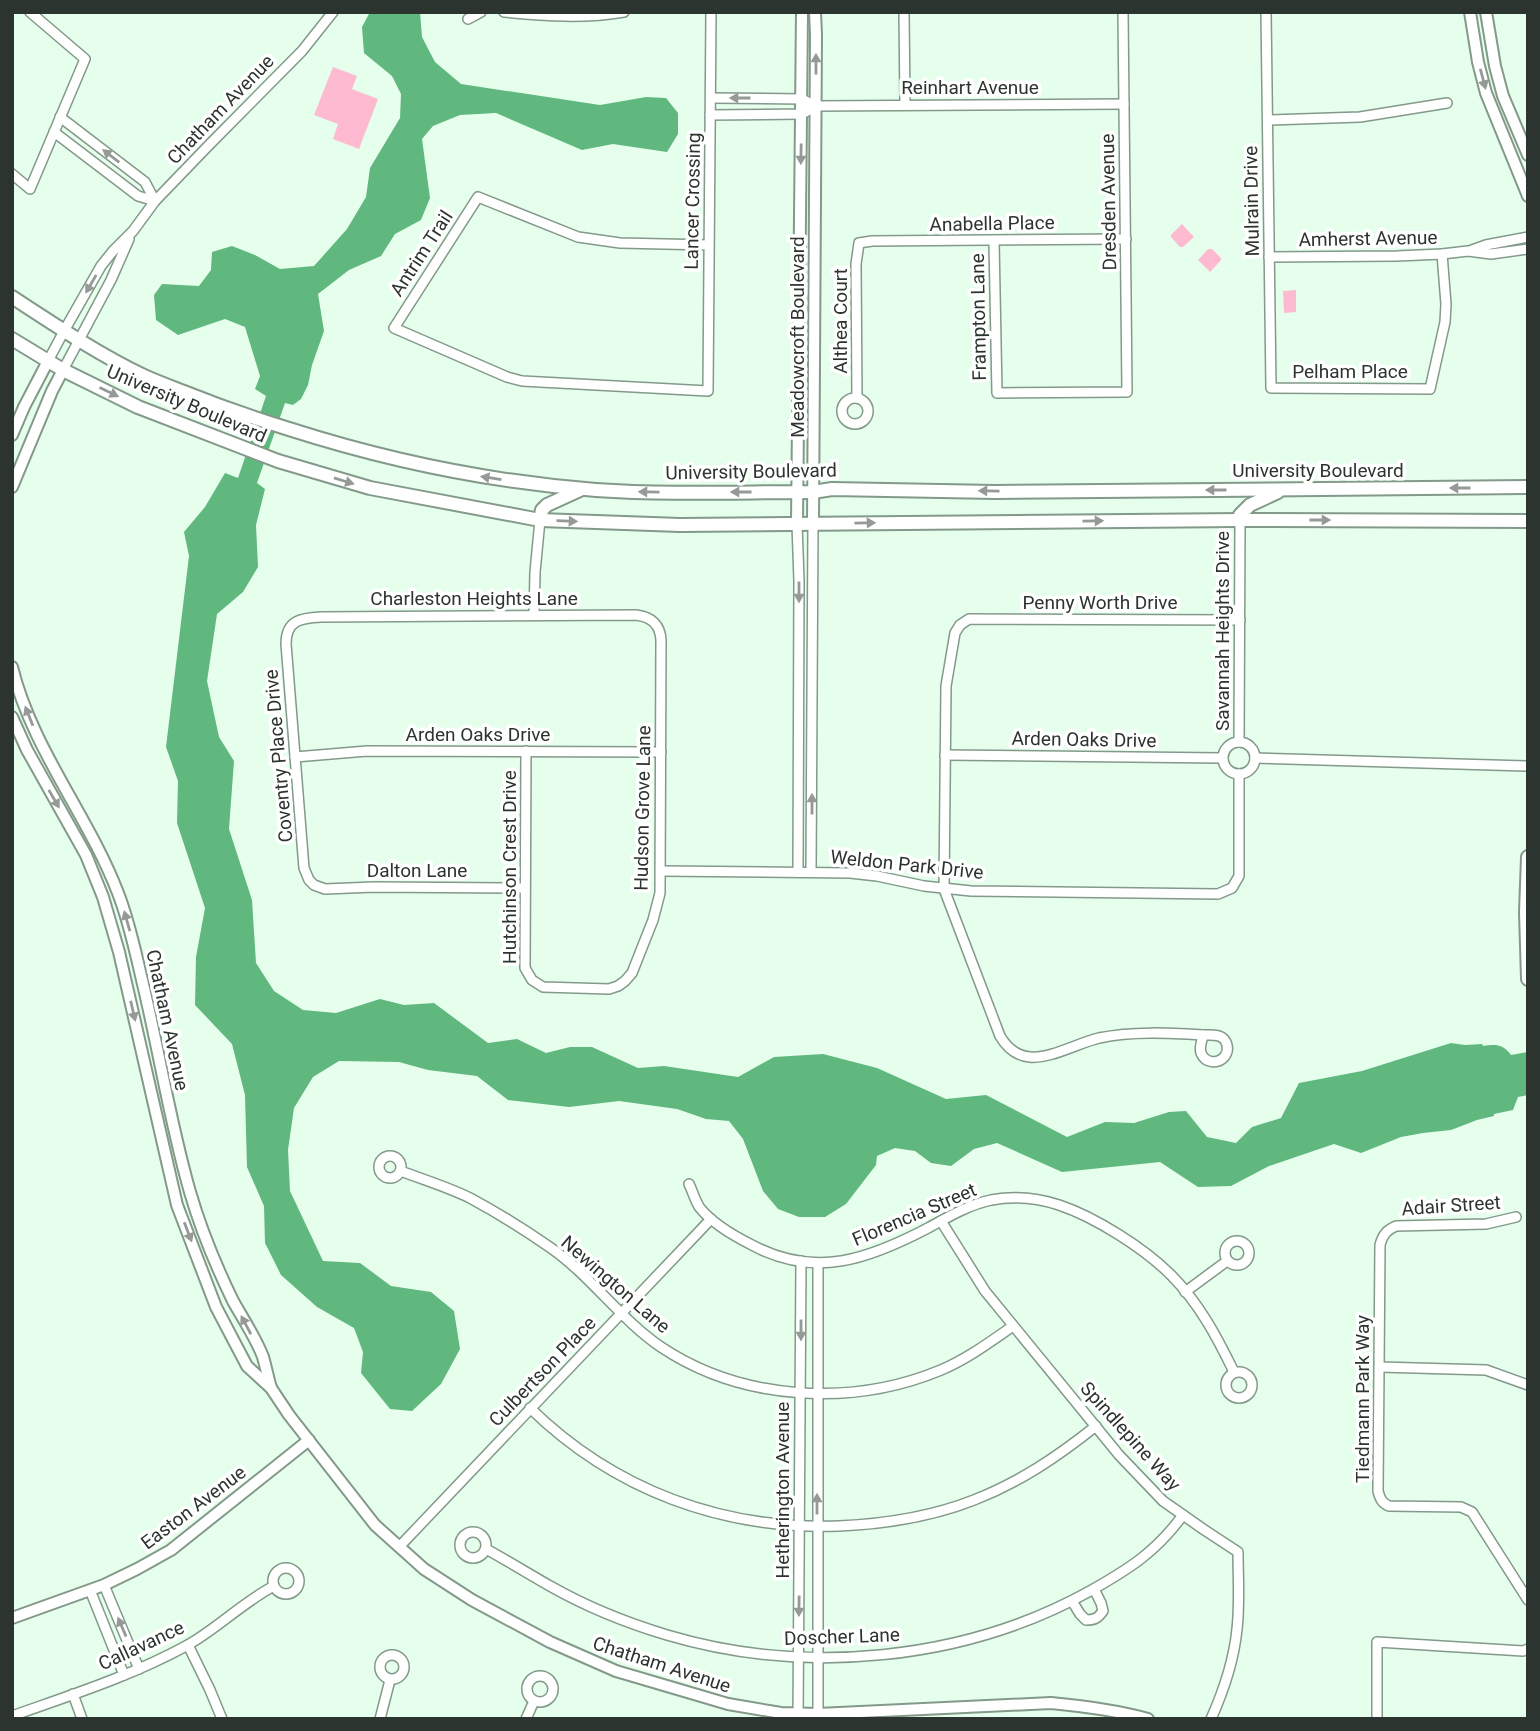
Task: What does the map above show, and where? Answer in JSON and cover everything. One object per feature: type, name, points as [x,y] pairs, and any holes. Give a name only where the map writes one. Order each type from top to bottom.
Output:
[{"type":"main road","name":"University Boulevard","points":[[12,297],[79,340],[144,376],[248,417],[354,449],[433,468],[500,479],[583,489],[656,492],[1528,487]]},
{"type":"main road","name":"University Boulevard","points":[[12,339],[63,370],[138,407],[278,461],[370,488],[540,520],[680,525],[1240,520],[1528,521]]},
{"type":"main road","points":[[540,520],[542,510],[547,505],[583,489]]},
{"type":"main road","points":[[1240,520],[1240,515],[1250,505],[1285,489]]},
{"type":"main road","points":[[1528,857],[1528,979]]},
{"type":"street","points":[[12,174],[30,189],[85,59],[30,12]]},
{"type":"street","name":"Chatham Avenue","points":[[12,435],[64,331],[113,251],[133,231],[156,201],[302,51],[332,12]]},
{"type":"street","points":[[468,19],[481,12]]},
{"type":"street","points":[[504,12],[567,17],[624,12]]},
{"type":"street","name":"Lancer Crossing","points":[[708,391],[711,12]]},
{"type":"street","name":"Meadowcroft Boulevard","points":[[797,872],[797,492],[802,12]]},
{"type":"street","name":"Meadowcroft Boulevard","points":[[811,872],[815,12]]},
{"type":"street","points":[[904,12],[905,105]]},
{"type":"street","name":"Dresden Avenue","points":[[997,393],[1127,392],[1123,12]]},
{"type":"street","name":"Mulrain Drive","points":[[1266,12],[1271,388]]},
{"type":"street","points":[[1470,12],[1486,93],[1528,196]]},
{"type":"street","points":[[1486,12],[1503,96],[1528,155]]},
{"type":"street","name":"Reinhart Avenue","points":[[711,98],[802,99],[816,106],[1124,104]]},
{"type":"street","points":[[1268,120],[1360,117],[1447,103]]},
{"type":"street","name":"Reinhart Avenue","points":[[710,115],[802,114],[816,106]]},
{"type":"street","points":[[60,117],[145,183],[156,201]]},
{"type":"street","points":[[54,132],[138,196],[156,201]]},
{"type":"street","name":"Antrim Trail","points":[[708,391],[522,381],[394,328],[478,197],[578,237],[597,241],[709,245]]},
{"type":"street","name":"Chatham Avenue","points":[[12,487],[48,401],[111,280],[133,231]]},
{"type":"street","name":"Amherst Avenue","points":[[1269,257],[1442,254],[1528,237]]},
{"type":"street","name":"Anabella Place","points":[[859,243],[1126,239]]},
{"type":"street","name":"Frampton Lane","points":[[994,241],[997,393]]},
{"type":"street","name":"Althea Court","points":[[857,398],[856,264],[859,243]]},
{"type":"street","name":"Amherst Avenue","points":[[1468,251],[1491,254],[1528,250]]},
{"type":"street","name":"Pelham Place","points":[[1271,388],[1430,388],[1445,322],[1442,254]]},
{"type":"street","points":[[534,615],[540,520]]},
{"type":"street","name":"Savannah Heights Drive","points":[[1239,742],[1240,520]]},
{"type":"street","name":"Charleston Heights Lane","points":[[290,626],[300,619],[321,617],[534,615],[643,616],[657,626]]},
{"type":"street","name":"Penny Worth Drive","points":[[945,755],[946,686],[955,633],[965,621],[975,618],[1240,620]]},
{"type":"street","name":"Coventry Place Drive","points":[[290,626],[286,644],[304,868],[312,882]]},
{"type":"street","name":"Hudson Grove Lane","points":[[532,980],[543,987],[552,988],[609,989],[622,983],[632,973],[653,920],[660,893],[661,871],[661,640],[657,626]]},
{"type":"street","name":"Chatham Avenue","points":[[12,667],[37,737],[92,833],[120,896],[134,943],[190,1193],[207,1244],[262,1355],[271,1388]]},
{"type":"street","name":"Chatham Avenue","points":[[12,717],[27,750],[86,855],[103,897],[119,952],[177,1205],[216,1307],[247,1366],[271,1388],[375,1525],[399,1547],[424,1569],[472,1600],[550,1642],[616,1671],[728,1704],[798,1716],[818,1716],[1051,1703],[1119,1711],[1147,1719]]},
{"type":"street","points":[[1239,742],[1253,749],[1253,766],[1247,773],[1228,771],[1223,765],[1223,752],[1227,746],[1239,742]]},
{"type":"street","name":"Arden Oaks Drive","points":[[295,757],[367,751],[661,752]]},
{"type":"street","name":"Hutchinson Crest Drive","points":[[526,751],[524,960],[532,980]]},
{"type":"street","points":[[945,755],[944,888],[1000,1036],[1010,1049],[1022,1055],[1038,1057],[1118,1035],[1152,1032],[1203,1035]]},
{"type":"street","name":"Arden Oaks Drive","points":[[945,755],[1222,758]]},
{"type":"street","points":[[1255,758],[1528,766]]},
{"type":"street","name":"Weldon Park Drive","points":[[661,871],[861,874],[924,886],[971,891],[1214,895],[1231,888],[1239,876],[1239,774]]},
{"type":"street","name":"Dalton Lane","points":[[312,882],[325,889],[525,888]]},
{"type":"street","name":"Newington Lane","points":[[401,1171],[467,1197],[516,1225],[576,1267],[621,1313],[662,1348],[691,1364],[747,1385],[800,1393],[869,1391],[943,1369],[1013,1326]]},
{"type":"street","name":"Florencia Street","points":[[689,1184],[699,1207],[711,1219],[740,1238],[757,1248],[794,1261],[818,1263],[861,1258],[879,1252],[968,1206],[991,1200],[1036,1199],[1058,1205],[1099,1224],[1136,1247],[1170,1274],[1197,1306],[1216,1335],[1234,1372]]},
{"type":"street","name":"Adair Street","points":[[1390,1229],[1396,1226],[1486,1224],[1516,1217]]},
{"type":"street","name":"Culbertson Place","points":[[399,1547],[711,1219]]},
{"type":"street","name":"Spindlepine Way","points":[[941,1221],[985,1291],[1141,1479],[1163,1501],[1238,1552],[1237,1628],[1232,1659],[1223,1692],[1211,1719]]},
{"type":"street","name":"Tiedmann Park Way","points":[[1390,1229],[1385,1232],[1380,1245],[1380,1499],[1389,1506],[1461,1507],[1472,1512],[1528,1600]]},
{"type":"street","name":"Hetherington Avenue","points":[[798,1716],[801,1261]]},
{"type":"street","points":[[1185,1292],[1227,1261]]},
{"type":"street","name":"Hetherington Avenue","points":[[818,1263],[818,1716]]},
{"type":"street","points":[[1380,1367],[1486,1370],[1528,1385]]},
{"type":"street","points":[[530,1408],[579,1450],[636,1484],[670,1499],[730,1517],[799,1527],[893,1521],[927,1515],[972,1501],[1008,1485],[1062,1454],[1096,1426]]},
{"type":"street","name":"Easton Avenue","points":[[12,1618],[104,1585],[171,1550],[309,1440]]},
{"type":"street","name":"Doscher Lane","points":[[486,1549],[551,1587],[625,1622],[669,1636],[719,1648],[798,1658],[862,1657],[945,1645],[988,1634],[1072,1601],[1138,1563],[1170,1532],[1183,1515]]},
{"type":"street","points":[[104,1585],[139,1669]]},
{"type":"street","name":"Callavance","points":[[12,1716],[139,1669],[188,1645],[274,1586]]},
{"type":"street","points":[[1072,1601],[1086,1620],[1099,1617],[1103,1611],[1094,1589]]},
{"type":"street","points":[[90,1590],[124,1675]]},
{"type":"street","points":[[1377,1719],[1377,1642],[1523,1651],[1528,1649]]},
{"type":"street","points":[[188,1645],[211,1690],[222,1719]]},
{"type":"street","points":[[380,1719],[390,1680]]},
{"type":"street","points":[[73,1694],[82,1719]]},
{"type":"street","points":[[526,1719],[534,1702]]},
{"type":"shaded area","points":[[370,12],[420,12],[422,37],[435,62],[461,84],[600,105],[646,97],[666,98],[678,113],[678,134],[667,152],[613,144],[582,150],[496,113],[460,115],[433,126],[422,139],[430,198],[421,220],[395,234],[381,256],[349,270],[318,294],[324,331],[308,385],[301,399],[293,405],[285,403],[257,483],[265,489],[256,525],[258,567],[243,592],[217,614],[207,681],[219,737],[234,761],[229,829],[252,900],[256,963],[274,991],[303,1010],[336,1013],[380,999],[404,1005],[434,1003],[488,1043],[517,1039],[546,1053],[570,1047],[592,1047],[638,1068],[664,1066],[738,1077],[774,1057],[823,1054],[877,1068],[946,1099],[986,1095],[1067,1137],[1105,1122],[1134,1123],[1169,1112],[1186,1111],[1207,1137],[1236,1143],[1252,1127],[1281,1118],[1299,1083],[1362,1071],[1451,1043],[1499,1046],[1511,1055],[1528,1052],[1528,1095],[1518,1097],[1513,1110],[1451,1130],[1401,1137],[1361,1153],[1334,1144],[1269,1166],[1231,1186],[1198,1187],[1160,1162],[1062,1172],[997,1143],[974,1149],[951,1166],[931,1163],[915,1151],[895,1148],[877,1156],[876,1165],[846,1204],[825,1217],[799,1217],[778,1209],[763,1191],[743,1139],[729,1121],[706,1119],[677,1109],[619,1101],[569,1107],[508,1100],[477,1076],[428,1070],[399,1062],[339,1061],[313,1077],[294,1108],[288,1150],[290,1191],[323,1261],[360,1263],[391,1286],[431,1292],[454,1311],[460,1349],[441,1384],[412,1411],[390,1409],[361,1373],[363,1352],[354,1328],[317,1307],[281,1275],[265,1243],[264,1206],[247,1167],[245,1095],[232,1044],[195,1005],[196,957],[205,908],[177,823],[178,781],[166,747],[189,556],[184,532],[205,507],[225,473],[238,478],[266,396],[255,389],[260,376],[245,327],[225,319],[178,335],[156,320],[154,295],[162,284],[199,286],[211,270],[212,252],[232,246],[280,269],[314,266],[347,229],[366,197],[370,168],[400,118],[401,94],[392,76],[364,53],[362,27]]},
{"type":"shaded area","points":[[333,67],[357,76],[352,89],[378,99],[359,149],[333,139],[338,124],[314,115]]},
{"type":"shaded area","points":[[1182,224],[1194,237],[1180,247],[1171,235]]},
{"type":"shaded area","points":[[1208,249],[1212,249],[1221,258],[1210,272],[1198,260]]},
{"type":"shaded area","points":[[1296,290],[1296,312],[1284,313],[1283,291]]}]
